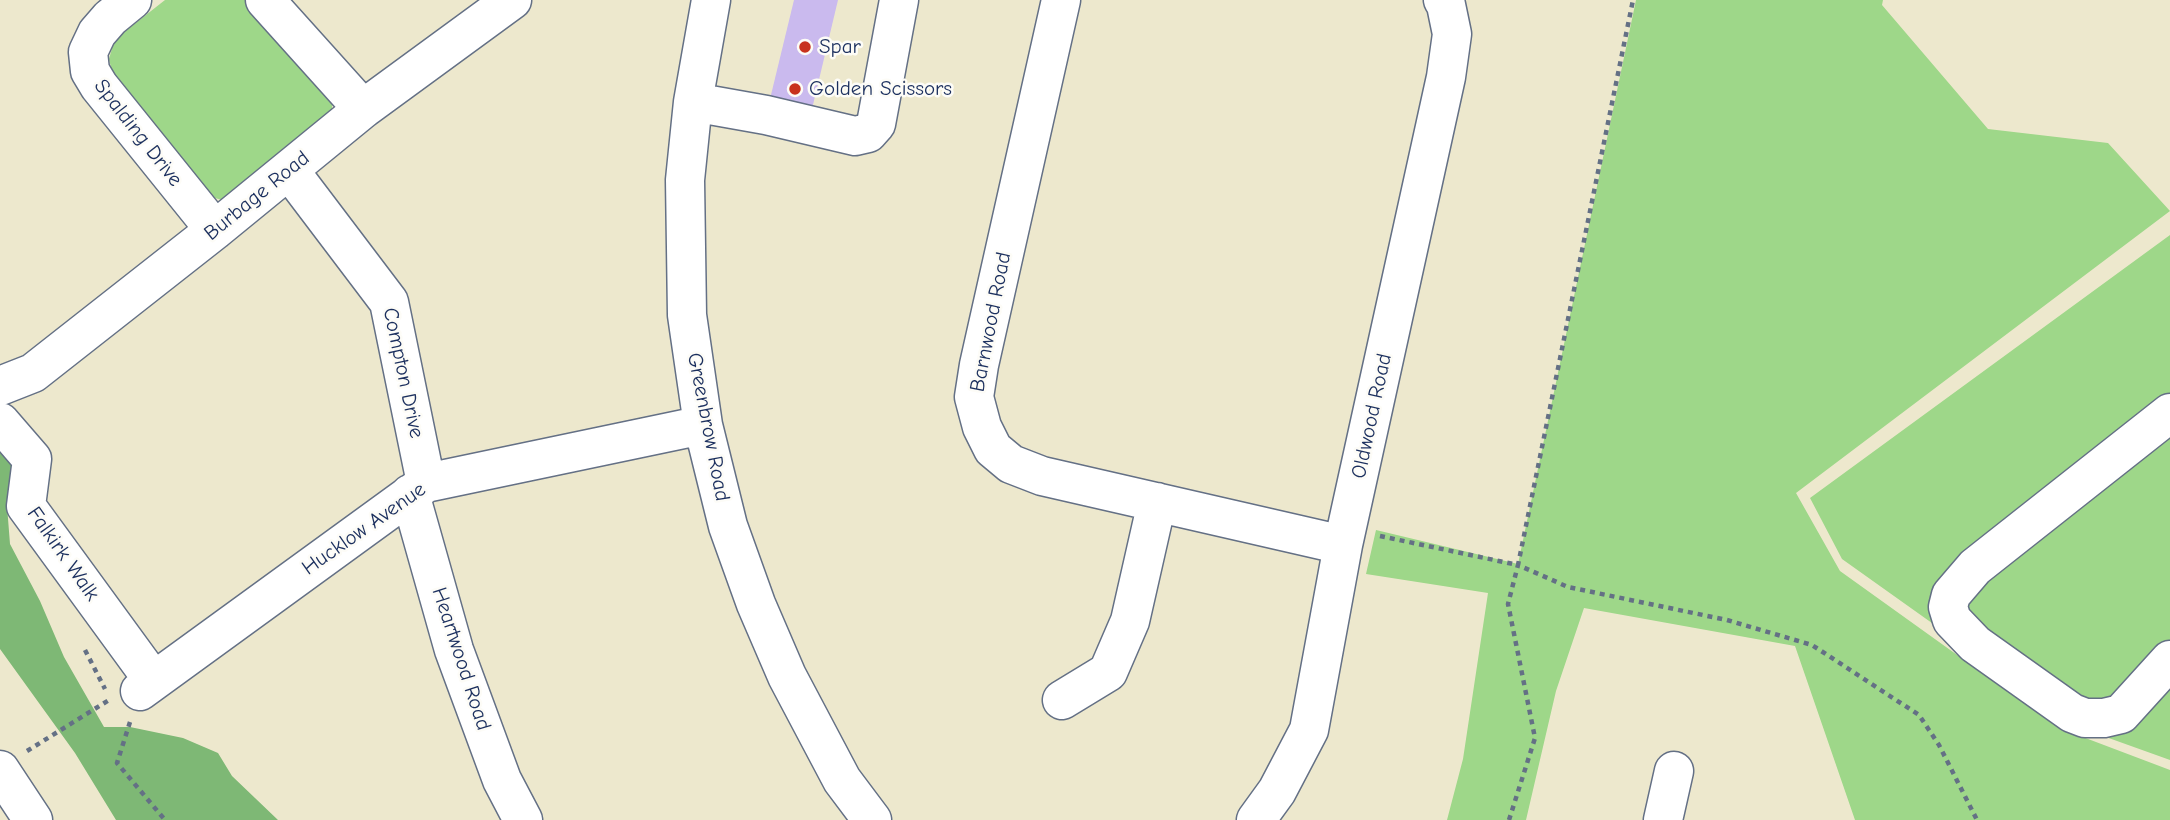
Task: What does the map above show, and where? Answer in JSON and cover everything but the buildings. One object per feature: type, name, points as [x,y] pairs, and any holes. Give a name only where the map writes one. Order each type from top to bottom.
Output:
[{"type":"main road","name":"Spalding Drive","points":[[132,0],[97,33],[88,52],[90,71],[99,86],[215,230]]},
{"type":"main road","points":[[265,0],[363,109]]},
{"type":"main road","name":"Burbage Road","points":[[0,386],[33,373],[363,109],[512,0]]},
{"type":"main road","name":"Greenbrow Road","points":[[711,0],[693,102],[685,180],[687,315],[703,425],[728,526],[766,628],[787,676],[842,780],[872,820]]},
{"type":"main road","points":[[693,102],[766,115],[855,136],[868,132],[876,124],[899,0]]},
{"type":"main road","name":"Barnwood Road","points":[[1060,0],[974,397],[982,427],[993,449],[1011,464],[1042,476],[1157,502],[1345,537]]},
{"type":"main road","name":"Oldwood Road","points":[[1256,820],[1277,791],[1309,730],[1345,537],[1446,76],[1452,34],[1443,0]]},
{"type":"main road","name":"Compton Drive","points":[[289,170],[389,302],[418,488]]},
{"type":"main road","points":[[2170,413],[1975,567],[1951,594],[1948,607],[1952,620],[1975,644],[2072,713],[2085,718],[2121,714],[2170,660]]},
{"type":"main road","name":"Falkirk Walk","points":[[0,422],[32,459],[26,506],[146,686]]},
{"type":"main road","name":"Hucklow Avenue","points":[[146,686],[418,488],[703,425]]},
{"type":"main road","name":"Heartwood Road","points":[[418,488],[454,650],[502,780],[523,820]]},
{"type":"main road","points":[[1062,700],[1108,672],[1130,621],[1157,502]]},
{"type":"main road","points":[[11,762],[33,820]]},
{"type":"main road","points":[[1663,820],[1674,771]]},
{"type":"path","points":[[1509,820],[1535,738],[1508,604],[1633,0]]},
{"type":"path","points":[[1345,537],[1518,565],[1568,587],[1727,620],[1812,645],[1919,715],[1939,745],[1977,820]]},
{"type":"path","points":[[146,686],[117,763],[165,820]]},
{"type":"path","points":[[11,762],[101,705]]},
{"type":"green space","points":[[165,0],[252,0],[332,101],[332,118],[229,202],[215,198],[119,92],[113,76],[109,59],[113,45],[123,33]]},
{"type":"green space","points":[[1636,0],[1883,0],[1882,5],[1988,129],[2108,143],[2170,211],[1796,493],[1840,571],[2059,728],[2170,770],[2170,820],[1855,820],[1795,646],[1584,608],[1556,691],[1526,820],[1447,820],[1463,759],[1488,593],[1366,574],[1376,530],[1518,564]]},
{"type":"green space","points":[[2170,235],[2170,760],[2078,727],[1842,559],[1810,498]]},
{"type":"green space","points":[[0,438],[26,472],[7,506],[10,544],[40,601],[64,657],[104,727],[130,727],[183,738],[218,753],[232,776],[278,820],[116,820],[75,753],[0,649]]},
{"type":"place","name":"Spar","points":[[805,47]]},
{"type":"place","name":"Golden Scissors","points":[[795,89]]}]
